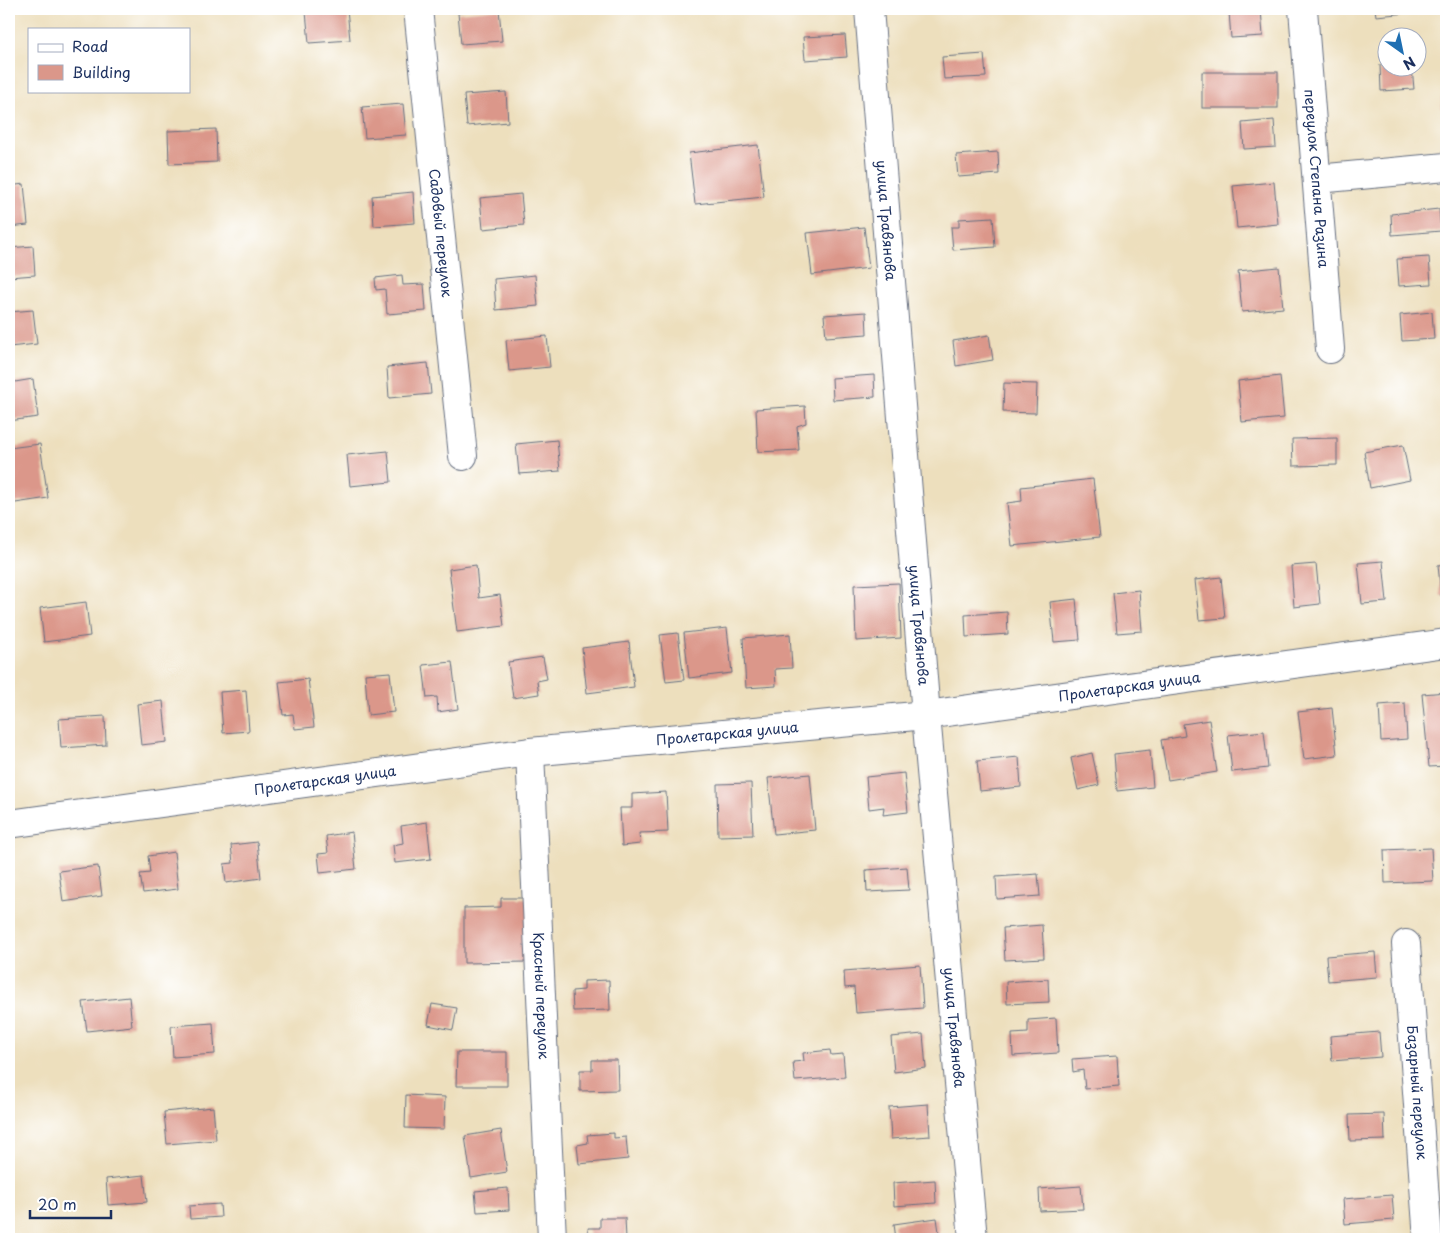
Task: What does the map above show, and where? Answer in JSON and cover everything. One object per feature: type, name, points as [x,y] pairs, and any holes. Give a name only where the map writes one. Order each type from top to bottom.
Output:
[{"type":"street","name":"Садовый переулок","points":[[418,9],[463,456]]},
{"type":"street","name":"улица Травянова","points":[[869,9],[926,715],[973,1239]]},
{"type":"street","name":"переулок Степана Разина","points":[[1303,9],[1330,349]]},
{"type":"street","points":[[1318,179],[1446,167]]},
{"type":"street","name":"Пролетарская улица","points":[[9,824],[530,752],[926,715],[1446,643]]},
{"type":"street","name":"Красный переулок","points":[[530,752],[552,1239]]},
{"type":"street","name":"Базарный переулок","points":[[1406,944],[1428,1239]]},
{"type":"building","points":[[347,9],[350,40],[309,43],[306,12]]},
{"type":"building","points":[[499,9],[502,41],[461,44],[458,13]]},
{"type":"building","points":[[1261,9],[1263,36],[1231,38],[1229,12]]},
{"type":"building","points":[[1375,9],[1408,9],[1408,13],[1376,16]]},
{"type":"building","points":[[845,35],[847,57],[805,60],[803,37]]},
{"type":"building","points":[[984,54],[986,77],[944,79],[942,57]]},
{"type":"building","points":[[1202,72],[1278,72],[1278,108],[1202,108]]},
{"type":"building","points":[[1380,78],[1413,78],[1414,89],[1381,91]]},
{"type":"building","points":[[506,92],[508,122],[467,126],[464,95]]},
{"type":"building","points":[[1441,97],[1446,97],[1446,115],[1442,115]]},
{"type":"building","points":[[403,104],[406,135],[365,138],[362,107]]},
{"type":"building","points":[[1274,120],[1276,147],[1244,149],[1242,123]]},
{"type":"building","points":[[9,124],[11,124],[12,152],[9,153]]},
{"type":"building","points":[[216,129],[217,162],[169,164],[168,131]]},
{"type":"building","points":[[758,145],[764,197],[695,204],[689,153]]},
{"type":"building","points":[[998,152],[999,174],[958,177],[956,155]]},
{"type":"building","points":[[1274,182],[1278,224],[1237,228],[1233,186]]},
{"type":"building","points":[[24,184],[28,225],[9,227],[9,186]]},
{"type":"building","points":[[413,192],[415,223],[374,226],[372,196]]},
{"type":"building","points":[[521,194],[524,225],[483,229],[480,198]]},
{"type":"building","points":[[1439,209],[1441,231],[1392,235],[1391,214]]},
{"type":"building","points":[[993,217],[995,247],[953,250],[951,227],[959,227],[959,219]]},
{"type":"building","points":[[864,227],[869,268],[812,275],[807,233]]},
{"type":"building","points":[[33,246],[35,275],[9,277],[9,248]]},
{"type":"building","points":[[1429,257],[1431,284],[1399,286],[1397,259]]},
{"type":"building","points":[[1279,267],[1283,308],[1242,312],[1238,271]]},
{"type":"building","points":[[402,275],[403,285],[424,284],[426,311],[387,314],[385,289],[376,290],[375,278]]},
{"type":"building","points":[[535,275],[538,306],[496,310],[494,279]]},
{"type":"building","points":[[33,310],[37,344],[9,347],[9,312]]},
{"type":"building","points":[[866,312],[867,334],[826,337],[824,315]]},
{"type":"building","points":[[1432,312],[1434,339],[1402,341],[1400,315]]},
{"type":"building","points":[[989,335],[993,360],[956,366],[953,341]]},
{"type":"building","points":[[547,336],[550,367],[509,371],[506,340]]},
{"type":"building","points":[[428,363],[431,394],[389,398],[387,367]]},
{"type":"building","points":[[874,375],[875,397],[833,400],[832,378]]},
{"type":"building","points":[[1280,376],[1284,418],[1242,422],[1238,381]]},
{"type":"building","points":[[33,379],[38,417],[9,421],[9,383]]},
{"type":"building","points":[[1004,383],[1037,384],[1036,413],[1003,412]]},
{"type":"building","points":[[805,406],[806,423],[797,426],[799,450],[758,452],[756,409]]},
{"type":"building","points":[[1337,438],[1337,465],[1293,466],[1292,439]]},
{"type":"building","points":[[557,440],[560,471],[519,474],[516,444]]},
{"type":"building","points":[[40,444],[48,498],[9,504],[9,448]]},
{"type":"building","points":[[1403,445],[1410,480],[1370,488],[1364,452]]},
{"type":"building","points":[[388,451],[391,482],[350,486],[347,455]]},
{"type":"building","points":[[1093,479],[1100,537],[1012,546],[1007,503],[1022,501],[1021,487]]},
{"type":"building","points":[[1383,561],[1387,602],[1362,604],[1358,563]]},
{"type":"building","points":[[1316,564],[1320,604],[1294,607],[1291,566]]},
{"type":"building","points":[[1446,564],[1446,595],[1441,596],[1438,565]]},
{"type":"building","points":[[476,565],[479,598],[500,595],[504,626],[457,632],[449,569]]},
{"type":"building","points":[[1221,577],[1225,618],[1199,620],[1195,580]]},
{"type":"building","points":[[899,583],[901,638],[856,641],[854,585]]},
{"type":"building","points":[[1139,590],[1142,631],[1117,633],[1113,593]]},
{"type":"building","points":[[1076,599],[1080,640],[1054,642],[1050,602]]},
{"type":"building","points":[[86,602],[90,636],[44,642],[40,608]]},
{"type":"building","points":[[1007,612],[1008,634],[966,637],[965,615]]},
{"type":"building","points":[[727,628],[732,673],[689,678],[684,633]]},
{"type":"building","points":[[678,633],[684,680],[666,682],[660,635]]},
{"type":"building","points":[[790,634],[792,668],[775,669],[776,686],[746,688],[743,638]]},
{"type":"building","points":[[629,642],[634,687],[587,693],[582,648]]},
{"type":"building","points":[[543,657],[547,679],[537,681],[539,694],[513,698],[508,662]]},
{"type":"building","points":[[452,662],[458,709],[438,712],[437,697],[427,698],[423,665]]},
{"type":"building","points":[[390,672],[394,712],[368,715],[365,674]]},
{"type":"building","points":[[308,679],[314,727],[295,729],[293,714],[283,715],[279,682]]},
{"type":"building","points":[[246,690],[249,731],[223,733],[220,692]]},
{"type":"building","points":[[1446,692],[1446,766],[1429,767],[1422,694]]},
{"type":"building","points":[[163,701],[167,742],[141,745],[137,704]]},
{"type":"building","points":[[1405,703],[1407,739],[1381,741],[1379,705]]},
{"type":"building","points":[[1332,708],[1337,755],[1304,759],[1298,712]]},
{"type":"building","points":[[105,716],[106,745],[61,748],[59,719]]},
{"type":"building","points":[[1209,720],[1217,772],[1168,780],[1161,740],[1185,736],[1183,724]]},
{"type":"building","points":[[1264,731],[1268,768],[1232,772],[1228,735]]},
{"type":"building","points":[[1150,750],[1153,787],[1117,791],[1114,754]]},
{"type":"building","points":[[1092,753],[1099,785],[1078,790],[1071,758]]},
{"type":"building","points":[[1019,757],[1021,787],[980,791],[977,761]]},
{"type":"building","points":[[904,773],[908,812],[883,815],[884,807],[869,809],[866,777]]},
{"type":"building","points":[[810,774],[815,830],[774,834],[768,778]]},
{"type":"building","points":[[751,783],[753,835],[718,836],[717,784]]},
{"type":"building","points":[[666,792],[668,832],[639,833],[640,844],[622,846],[620,808],[632,808],[632,794]]},
{"type":"building","points":[[427,822],[431,859],[395,863],[393,845],[403,843],[401,826]]},
{"type":"building","points":[[352,832],[356,869],[320,873],[318,854],[328,853],[326,836]]},
{"type":"building","points":[[257,842],[261,878],[226,883],[224,864],[233,863],[231,845]]},
{"type":"building","points":[[1431,848],[1433,881],[1385,883],[1384,850]]},
{"type":"building","points":[[174,852],[178,889],[143,893],[140,874],[150,873],[148,856]]},
{"type":"building","points":[[98,866],[102,896],[63,902],[59,871]]},
{"type":"building","points":[[907,867],[909,890],[867,892],[866,870]]},
{"type":"building","points":[[1038,874],[1040,896],[997,899],[996,877]]},
{"type":"building","points":[[501,898],[529,898],[529,962],[464,963],[464,908],[501,907]]},
{"type":"building","points":[[1042,925],[1044,958],[1005,960],[1003,928]]},
{"type":"building","points":[[1375,952],[1377,977],[1328,981],[1326,956]]},
{"type":"building","points":[[920,965],[923,1008],[856,1013],[854,987],[845,988],[844,971]]},
{"type":"building","points":[[1048,979],[1049,1002],[1007,1004],[1006,982]]},
{"type":"building","points":[[609,980],[610,1010],[573,1011],[572,991],[584,990],[584,981]]},
{"type":"building","points":[[129,997],[132,1026],[87,1031],[83,1002]]},
{"type":"building","points":[[432,1004],[457,1008],[453,1030],[428,1025]]},
{"type":"building","points":[[1056,1018],[1058,1053],[1013,1056],[1012,1034],[1028,1033],[1028,1020]]},
{"type":"building","points":[[213,1023],[215,1054],[173,1057],[171,1026]]},
{"type":"building","points":[[1379,1032],[1381,1057],[1332,1061],[1330,1036]]},
{"type":"building","points":[[923,1034],[926,1068],[894,1072],[891,1037]]},
{"type":"building","points":[[830,1050],[831,1055],[843,1054],[845,1077],[795,1081],[793,1062],[804,1061],[803,1053]]},
{"type":"building","points":[[457,1052],[507,1052],[507,1086],[456,1086]]},
{"type":"building","points":[[1117,1056],[1119,1086],[1085,1089],[1083,1070],[1073,1072],[1072,1059]]},
{"type":"building","points":[[592,1060],[617,1060],[618,1090],[580,1091],[580,1070],[592,1070]]},
{"type":"building","points":[[406,1095],[445,1097],[444,1129],[405,1128]]},
{"type":"building","points":[[928,1104],[930,1136],[891,1139],[889,1107]]},
{"type":"building","points":[[213,1107],[216,1140],[167,1144],[164,1112]]},
{"type":"building","points":[[1384,1114],[1385,1140],[1350,1141],[1349,1115]]},
{"type":"building","points":[[501,1130],[507,1172],[471,1178],[465,1136]]},
{"type":"building","points":[[614,1133],[614,1138],[626,1137],[628,1159],[579,1164],[577,1145],[588,1143],[587,1135]]},
{"type":"building","points":[[144,1175],[147,1202],[108,1205],[106,1179]]},
{"type":"building","points":[[935,1180],[936,1203],[894,1206],[893,1183]]},
{"type":"building","points":[[1081,1186],[1083,1209],[1040,1211],[1039,1189]]},
{"type":"building","points":[[508,1188],[509,1210],[477,1212],[475,1191]]},
{"type":"building","points":[[1392,1195],[1394,1220],[1345,1224],[1343,1199]]},
{"type":"building","points":[[220,1204],[221,1217],[190,1219],[189,1206]]},
{"type":"building","points":[[600,1218],[625,1218],[626,1239],[589,1239],[588,1228],[600,1228]]},
{"type":"building","points":[[937,1218],[940,1239],[896,1239],[894,1224]]}]
